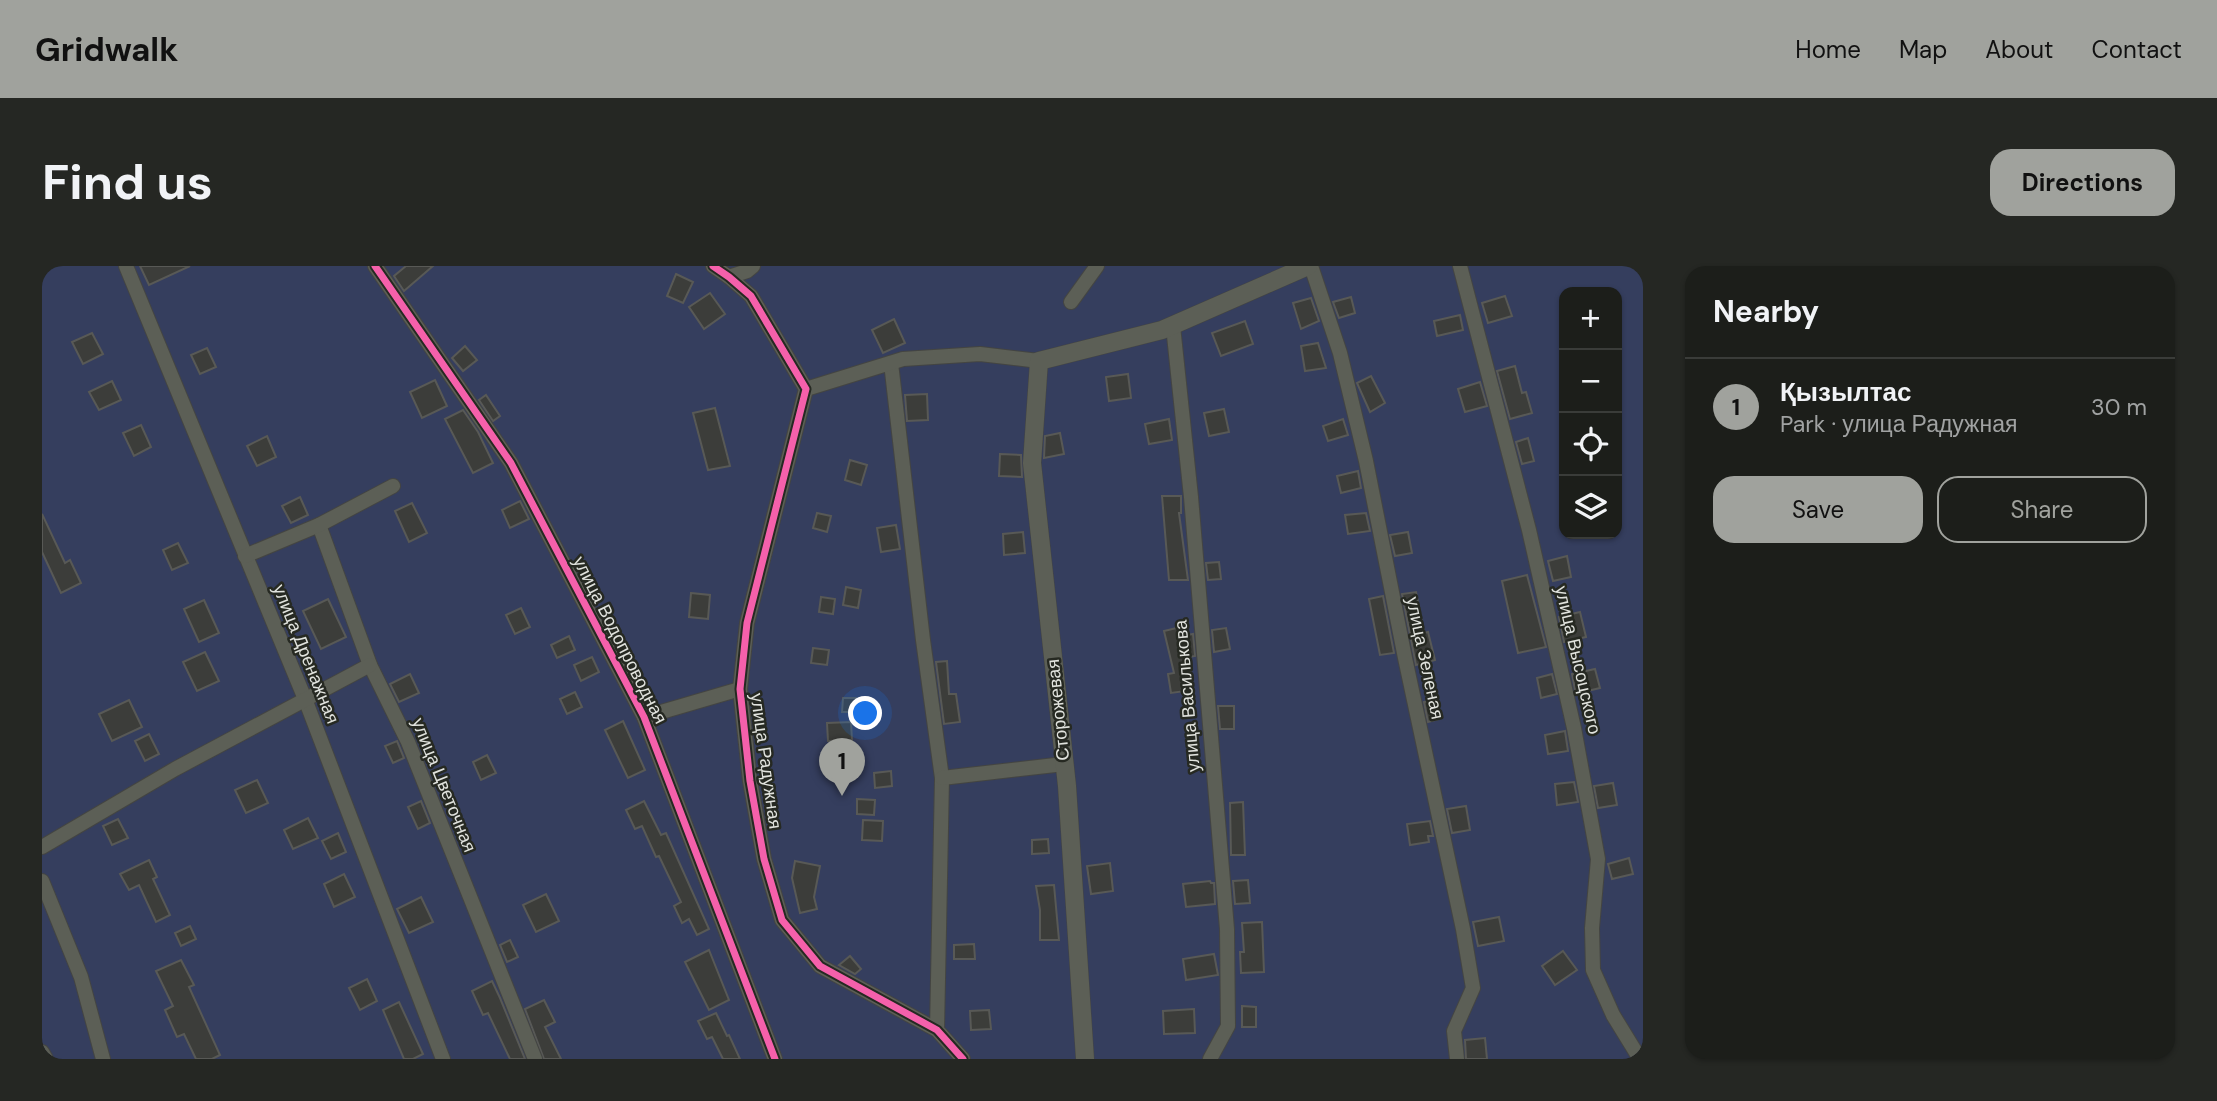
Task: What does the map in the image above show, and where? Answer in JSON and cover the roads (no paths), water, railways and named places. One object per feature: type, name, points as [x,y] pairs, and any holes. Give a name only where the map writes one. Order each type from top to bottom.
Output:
[{"type":"street","name":"улица Дренажная","points":[[126,266],[305,699],[443,1059]]},
{"type":"street","name":"улица Водопроводная","points":[[375,266],[511,463],[644,717],[775,1059]]},
{"type":"street","points":[[713,266],[751,296],[806,389],[904,359],[980,354],[1039,361],[1172,326],[1310,266]]},
{"type":"street","points":[[729,277],[753,266]]},
{"type":"street","points":[[1071,302],[1097,266]]},
{"type":"street","name":"улица Зеленая","points":[[1310,266],[1340,353],[1366,461],[1473,988],[1454,1031],[1457,1059]]},
{"type":"street","name":"улица Высоцского","points":[[1460,266],[1529,530],[1574,728],[1598,859],[1592,928],[1593,970],[1614,1016],[1640,1059]]},
{"type":"street","name":"улица Василькова","points":[[1172,326],[1191,497],[1227,929],[1228,1026],[1210,1059]]},
{"type":"street","name":"Сторожевая","points":[[1039,361],[1032,463],[1064,764],[1085,1059]]},
{"type":"street","points":[[891,363],[942,778],[937,1030]]},
{"type":"street","name":"улица Радужная","points":[[806,389],[747,623],[740,689],[750,781],[764,859],[782,920],[820,965],[937,1030],[963,1059]]},
{"type":"street","points":[[245,556],[318,525],[393,486]]},
{"type":"street","name":"улица Цветочная","points":[[318,525],[370,665],[408,742],[535,1059]]},
{"type":"street","points":[[42,847],[175,769],[370,665]]},
{"type":"street","points":[[644,717],[740,689]]},
{"type":"street","points":[[942,778],[1064,764]]},
{"type":"street","points":[[42,881],[81,977],[103,1059]]},
{"type":"street","points":[[42,1052],[46,1059]]},
{"type":"place","name":"Қызылтас","points":[[842,796]]}]
